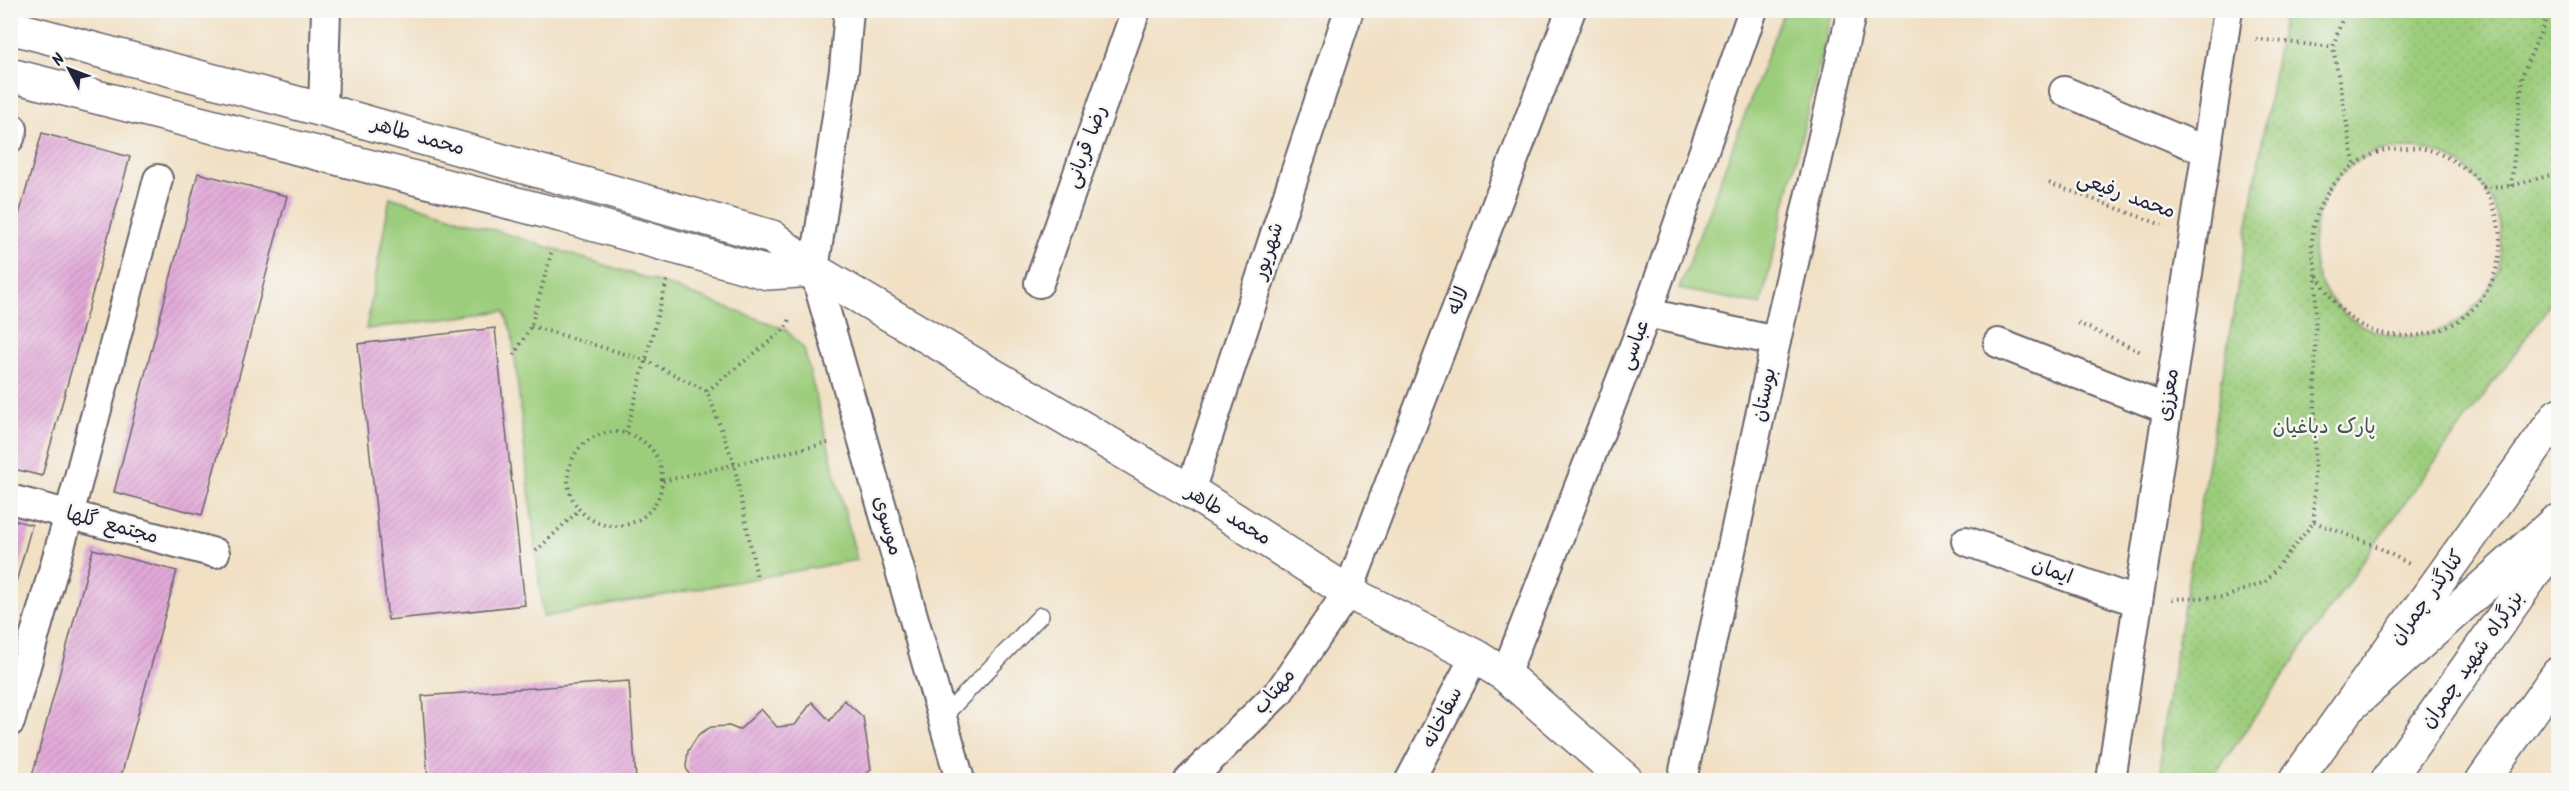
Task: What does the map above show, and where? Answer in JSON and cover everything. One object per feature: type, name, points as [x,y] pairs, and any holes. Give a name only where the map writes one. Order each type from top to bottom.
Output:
[{"type":"main road","name":"محمد طاهر","points":[[10,27],[323,110],[772,237],[814,270],[1190,491],[1348,592],[1475,656],[1505,675],[1626,780]]},
{"type":"main road","name":"محمد طاهر","points":[[10,75],[560,215],[768,273],[814,270]]},
{"type":"main road","name":"کنارگذر چمران","points":[[2296,780],[2559,415]]},
{"type":"main road","points":[[2349,707],[2559,518]]},
{"type":"main road","name":"بزرگراه شهید چمران","points":[[2388,780],[2559,539]]},
{"type":"main road","points":[[2483,780],[2559,674]]},
{"type":"street","points":[[323,110],[326,10]]},
{"type":"street","points":[[814,270],[844,69],[849,10]]},
{"type":"street","name":"رضا قربانی","points":[[1039,284],[1136,10]]},
{"type":"street","name":"شهریور","points":[[1190,491],[1349,10]]},
{"type":"street","name":"لاله","points":[[1348,592],[1570,10]]},
{"type":"street","name":"عباسی","points":[[1505,675],[1647,313],[1753,10]]},
{"type":"street","name":"بوستان","points":[[1682,780],[1776,341],[1852,10]]},
{"type":"street","name":"معززی","points":[[2111,780],[2228,10]]},
{"type":"street","points":[[2064,91],[2206,151]]},
{"type":"street","points":[[10,722],[69,515],[158,179]]},
{"type":"street","name":"موسوی","points":[[814,270],[960,780]]},
{"type":"street","points":[[1647,313],[1776,341]]},
{"type":"street","points":[[1998,343],[2167,409]]},
{"type":"street","name":"مجتمع گلها","points":[[10,499],[215,553]]},
{"type":"street","name":"ایمان","points":[[1966,542],[2138,602]]},
{"type":"street","name":"مهتاب","points":[[1189,780],[1279,692],[1348,592]]},
{"type":"street","name":"سقاخانه","points":[[1410,780],[1475,656]]},
{"type":"lane","points":[[943,717],[1041,615]]},
{"type":"path","points":[[2344,10],[2333,47],[2354,164]]},
{"type":"path","points":[[2511,186],[2523,73],[2550,10]]},
{"type":"path","points":[[2279,41],[2333,47]]},
{"type":"path","points":[[2185,597],[2225,597],[2265,582],[2314,522],[2316,273],[2311,243],[2316,213],[2331,186],[2354,164],[2384,150],[2416,148],[2447,156],[2474,174],[2492,200],[2501,231],[2499,264],[2488,292],[2467,315],[2441,331],[2411,337],[2381,334],[2353,321],[2331,300],[2316,273]]},
{"type":"path","points":[[2482,187],[2511,186],[2559,173]]},
{"type":"path","name":"محمد رفیعی","points":[[2049,183],[2193,237]]},
{"type":"path","points":[[514,355],[531,326],[553,249]]},
{"type":"path","points":[[626,433],[665,284]]},
{"type":"path","points":[[2078,323],[2174,368]]},
{"type":"path","points":[[531,326],[645,360],[707,391],[734,463],[757,578]]},
{"type":"path","points":[[707,391],[785,329]]},
{"type":"path","points":[[611,432],[626,433],[641,440],[653,450],[660,465],[663,481],[659,496],[650,510],[638,521],[622,526],[606,526],[591,520],[579,510],[571,497],[568,483],[569,468],[574,454],[584,443],[597,435],[611,432]]},
{"type":"path","points":[[663,481],[827,443]]},
{"type":"path","points":[[536,551],[579,510]]},
{"type":"path","points":[[2314,522],[2374,545]]},
{"type":"green space","points":[[1784,11],[1832,11],[1761,305],[1679,289]]},
{"type":"green space","name":"پارک دباغیان","points":[[2284,11],[2558,11],[2558,294],[2374,545],[2211,780],[2161,780],[2161,742]],"holes":[[[2416,148],[2439,153],[2452,159],[2476,178],[2498,218],[2501,248],[2494,277],[2479,302],[2456,322],[2429,334],[2398,336],[2365,327],[2335,304],[2323,288],[2316,271],[2313,252],[2314,232],[2318,214],[2326,196],[2349,167],[2365,157],[2384,150]]]},
{"type":"green space","points":[[390,197],[665,284],[785,329],[804,349],[857,560],[543,617],[512,333],[504,311],[366,329]]},
{"type":"building","points":[[42,133],[130,157],[42,476],[10,468],[10,247]]},
{"type":"building","points":[[198,173],[287,196],[202,515],[114,492]]},
{"type":"building","points":[[495,328],[525,605],[388,620],[358,344]]},
{"type":"building","points":[[10,519],[32,525],[11,600],[10,600]]},
{"type":"building","points":[[93,549],[177,571],[120,780],[31,780]]},
{"type":"building","points":[[629,681],[636,780],[428,780],[422,696]]},
{"type":"building","points":[[844,700],[863,717],[871,769],[861,780],[841,780],[835,777],[831,780],[691,780],[686,767],[688,751],[699,734],[711,727],[729,726],[739,730],[761,709],[777,727],[795,725],[812,702],[830,721]]}]
